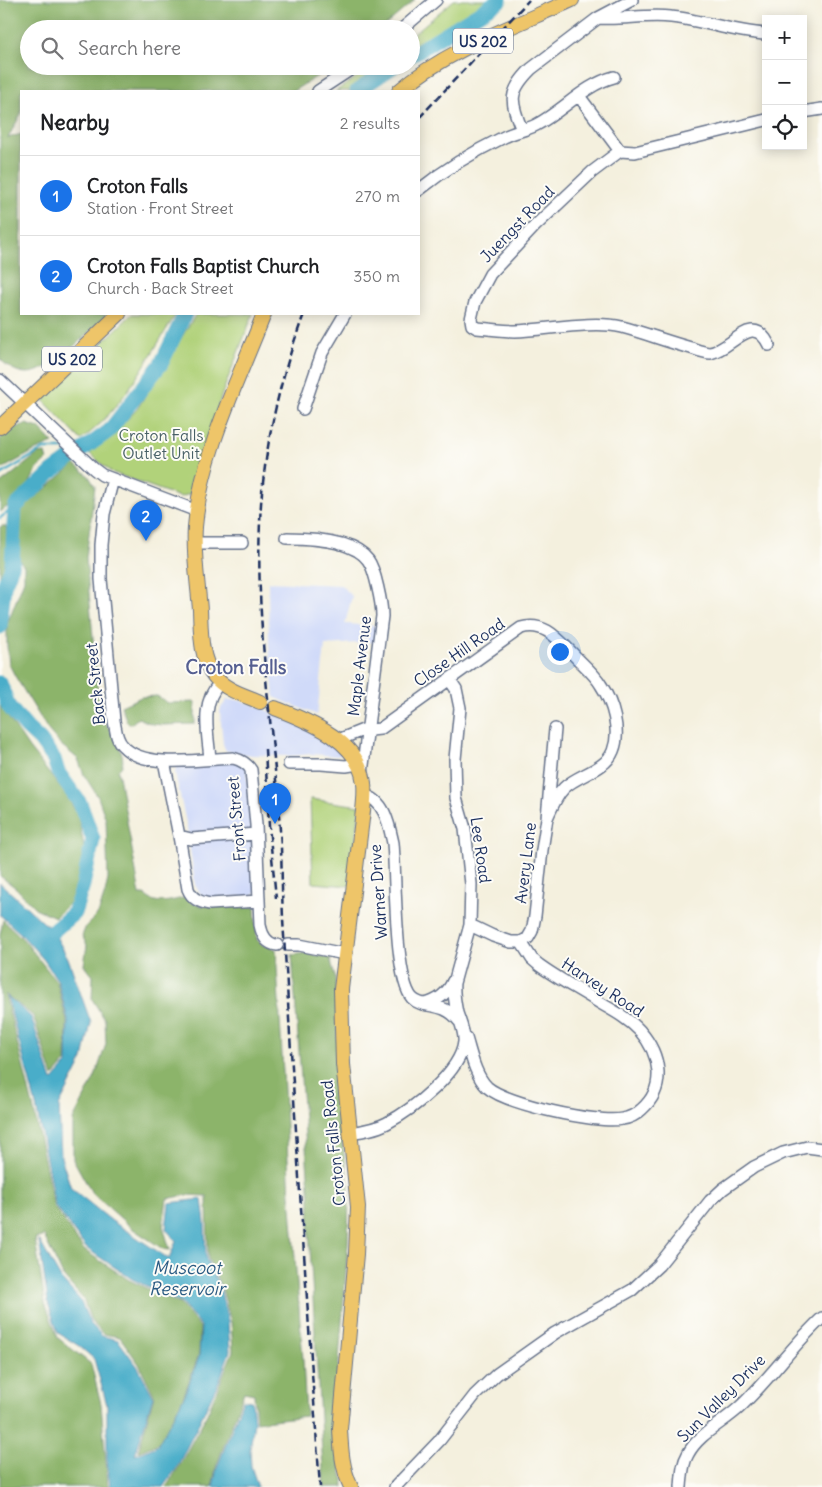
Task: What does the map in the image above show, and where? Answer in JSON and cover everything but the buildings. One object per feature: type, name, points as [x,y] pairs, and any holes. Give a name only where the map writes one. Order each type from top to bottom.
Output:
[{"type":"main road","name":"US 202","points":[[400,90],[453,55],[572,0]]},
{"type":"main road","name":"US 202","points":[[0,427],[118,315]]},
{"type":"main road","points":[[260,702],[220,683],[213,675],[204,656],[195,543],[197,511],[206,471],[220,426],[264,315]]},
{"type":"main road","points":[[275,708],[315,725],[338,740],[360,769],[364,795]]},
{"type":"main road","name":"Croton Falls Road","points":[[351,1487],[344,1468],[340,1443],[341,1413],[358,1229],[356,1185],[343,1064],[341,1012],[344,954],[364,795]]},
{"type":"street","points":[[413,20],[436,0]]},
{"type":"street","points":[[522,130],[512,99],[522,78],[598,18],[632,0]]},
{"type":"street","points":[[598,18],[618,20],[669,16],[738,32],[762,34]]},
{"type":"street","points":[[320,90],[342,75]]},
{"type":"street","points":[[420,189],[446,169],[504,137],[536,125],[597,83],[614,77]]},
{"type":"street","points":[[579,96],[620,151],[635,152],[762,121]]},
{"type":"street","points":[[807,111],[822,109]]},
{"type":"street","name":"Juengst Road","points":[[620,151],[592,172],[535,226],[490,274],[475,302],[471,319],[472,325],[477,328],[514,331],[592,325],[620,327],[709,353],[726,346],[741,334],[759,331],[765,336],[769,345]]},
{"type":"street","points":[[303,409],[322,353],[344,315]]},
{"type":"street","points":[[0,380],[94,469],[113,480],[197,511]]},
{"type":"street","name":"Back Street","points":[[113,480],[104,514],[101,545],[102,579],[116,731],[122,746],[145,759],[164,761],[210,759]]},
{"type":"street","name":"Maple Avenue","points":[[287,538],[310,538],[335,543],[356,550],[369,562],[381,603],[382,616],[368,728],[360,769]]},
{"type":"street","points":[[195,543],[242,543]]},
{"type":"street","name":"Close Hill Road","points":[[338,740],[368,728],[371,730],[380,729],[522,628],[535,626],[556,637],[601,685],[611,705],[616,730],[612,752],[606,761],[565,787],[552,805],[547,818]]},
{"type":"street","name":"Lee Road","points":[[449,679],[459,698],[455,787],[458,808],[465,829],[470,872],[470,925],[453,991],[463,1030]]},
{"type":"street","name":"Front Street","points":[[220,683],[211,693],[208,701],[207,738],[210,759],[233,758],[240,760],[251,770],[262,932],[270,943],[299,945],[344,954]]},
{"type":"street","name":"Avery Lane","points":[[521,942],[528,938],[534,924],[547,818],[555,729]]},
{"type":"street","points":[[164,761],[188,890],[195,900],[210,904],[259,901]]},
{"type":"street","points":[[289,764],[321,764],[360,769]]},
{"type":"street","name":"Warner Drive","points":[[364,795],[376,800],[382,808],[389,828],[395,860],[402,974],[411,997],[416,1002],[422,1004]]},
{"type":"street","points":[[179,836],[191,838],[256,834]]},
{"type":"street","points":[[470,925],[502,940],[521,942]]},
{"type":"street","name":"Harvey Road","points":[[463,1030],[483,1082],[497,1093],[522,1102],[576,1116],[612,1120],[631,1117],[648,1105],[659,1078],[657,1058],[647,1039],[621,1015],[539,965],[532,959],[521,942]]},
{"type":"street","points":[[422,1004],[436,1000],[444,994],[451,986],[456,975]]},
{"type":"street","points":[[350,1133],[377,1128],[386,1124],[425,1096],[448,1075],[463,1046],[463,1030],[449,1012],[441,1008],[422,1004]]},
{"type":"street","points":[[395,1487],[439,1441],[475,1395],[497,1374],[555,1333],[632,1290],[659,1265],[710,1201],[723,1189],[754,1167],[783,1153],[807,1147],[822,1150]]},
{"type":"street","name":"Sun Valley Drive","points":[[681,1487],[683,1465],[688,1452],[743,1404],[822,1318]]},
{"type":"shaded area","points":[[268,582],[341,585],[352,596],[345,624],[377,626],[375,642],[325,645],[317,715],[274,697],[269,646]]},
{"type":"shaded area","points":[[227,700],[237,700],[254,705],[312,730],[342,751],[342,754],[337,756],[311,754],[290,756],[252,755],[226,751],[223,744],[220,712]]},
{"type":"shaded area","points":[[238,761],[246,766],[257,891],[252,896],[207,898],[200,893],[195,885],[187,827],[175,773],[176,768],[180,765]]},
{"type":"green space","points":[[0,0],[415,0],[392,20],[20,20],[20,75],[319,75],[295,90],[20,90],[20,116],[8,138],[20,134],[20,315],[107,315],[59,359],[37,371],[19,372],[0,359]]},
{"type":"green space","points":[[454,0],[490,0],[420,42],[420,28]]},
{"type":"green space","points":[[360,75],[377,75],[358,90],[337,90]]},
{"type":"green space","name":"Croton Falls Outlet Unit","points":[[131,315],[175,315],[122,398],[110,413],[81,440],[43,400]]},
{"type":"green space","name":"Croton Falls Outlet Unit","points":[[195,315],[253,315],[222,394],[190,494],[180,497],[111,472],[88,452],[105,442],[137,409]]},
{"type":"green space","points":[[26,424],[39,428],[53,443],[0,470],[0,439],[9,430]]},
{"type":"green space","points":[[45,453],[47,460],[37,469],[24,494],[0,512],[0,484],[38,454]]},
{"type":"green space","points":[[74,464],[88,475],[95,486],[86,558],[100,717],[114,735],[123,759],[122,766],[118,770],[140,895],[145,895],[149,899],[159,902],[187,897],[192,903],[201,906],[255,907],[257,940],[263,945],[276,949],[290,1195],[306,1416],[256,1422],[254,1394],[244,1392],[216,1467],[212,1487],[166,1487],[207,1414],[233,1351],[231,1322],[222,1289],[208,1259],[207,1196],[186,1195],[167,1199],[163,1226],[170,1250],[163,1249],[133,1229],[92,1193],[73,1159],[73,1120],[95,1077],[106,1044],[105,1020],[92,999],[93,976],[84,965],[87,945],[82,936],[86,926],[98,914],[108,879],[106,820],[98,797],[84,775],[78,759],[60,744],[48,730],[15,676],[9,664],[7,624],[24,580],[24,566],[17,557],[19,510]]},
{"type":"green space","points":[[6,526],[8,547],[0,580],[0,527]]},
{"type":"green space","points":[[157,696],[168,703],[195,702],[195,724],[152,724],[138,718],[131,724],[127,722],[121,706],[141,697]]},
{"type":"green space","points":[[0,705],[29,748],[67,796],[78,815],[85,852],[81,880],[74,899],[55,917],[35,908],[16,888],[0,876]]},
{"type":"green space","points":[[310,799],[360,806],[350,886],[313,883]]},
{"type":"green space","points":[[3,920],[23,939],[57,982],[67,1021],[66,1062],[53,1077],[33,1016],[5,994],[33,1106],[54,1207],[84,1250],[129,1280],[180,1304],[200,1327],[199,1354],[183,1398],[159,1443],[138,1452],[154,1395],[139,1364],[120,1337],[103,1334],[91,1321],[83,1299],[63,1276],[44,1236],[35,1239],[45,1303],[58,1338],[91,1364],[101,1404],[108,1487],[0,1487],[0,935]]},
{"type":"green space","points":[[305,953],[330,958],[335,976],[340,1128],[349,1184],[348,1244],[334,1424],[344,1487],[324,1487],[309,1231],[310,1202],[292,955]]},
{"type":"water","name":"Muscoot Reservoir","points":[[0,883],[53,931],[68,958],[91,1023],[83,1059],[59,1106],[61,1157],[71,1188],[112,1221],[169,1259],[176,1241],[166,1229],[169,1203],[202,1199],[206,1259],[220,1288],[228,1322],[230,1351],[220,1379],[200,1421],[176,1469],[163,1487],[110,1487],[107,1459],[107,1405],[94,1359],[79,1346],[58,1333],[48,1303],[39,1240],[61,1279],[80,1300],[90,1323],[102,1336],[118,1340],[138,1367],[153,1396],[135,1455],[157,1446],[184,1397],[199,1357],[201,1326],[181,1303],[132,1279],[86,1248],[55,1206],[36,1105],[7,996],[31,1017],[52,1081],[67,1064],[68,1020],[58,981],[44,960],[20,933],[0,915]]},
{"type":"water","points":[[243,1400],[252,1401],[254,1422],[250,1450],[251,1466],[258,1487],[213,1487],[217,1468]]},
{"type":"waterway","points":[[420,49],[500,0]]},
{"type":"waterway","points":[[358,90],[381,75]]},
{"type":"waterway","points":[[0,627],[4,586],[12,566],[15,507],[53,471],[109,431],[161,364],[185,315]]},
{"type":"waterway","points":[[0,475],[44,449],[67,449]]},
{"type":"waterway","points":[[77,449],[86,449]]},
{"type":"waterway","points":[[0,518],[15,507]]},
{"type":"waterway","points":[[0,683],[9,707],[40,740],[54,759],[58,772],[80,803],[93,839],[83,885],[74,913],[44,939],[39,934]]},
{"type":"railway","points":[[420,117],[529,0]]},
{"type":"railway","points":[[304,315],[288,360],[271,431],[263,480],[259,547],[262,633],[281,847],[288,1005],[320,1487]]},
{"type":"railway","points":[[265,749],[269,826],[276,898]]},
{"type":"place","name":"Croton Falls Baptist Church","points":[[146,541]]},
{"type":"place","name":"Croton Falls","points":[[275,824]]},
{"type":"district","name":"Croton Falls","points":[[236,667]]}]
